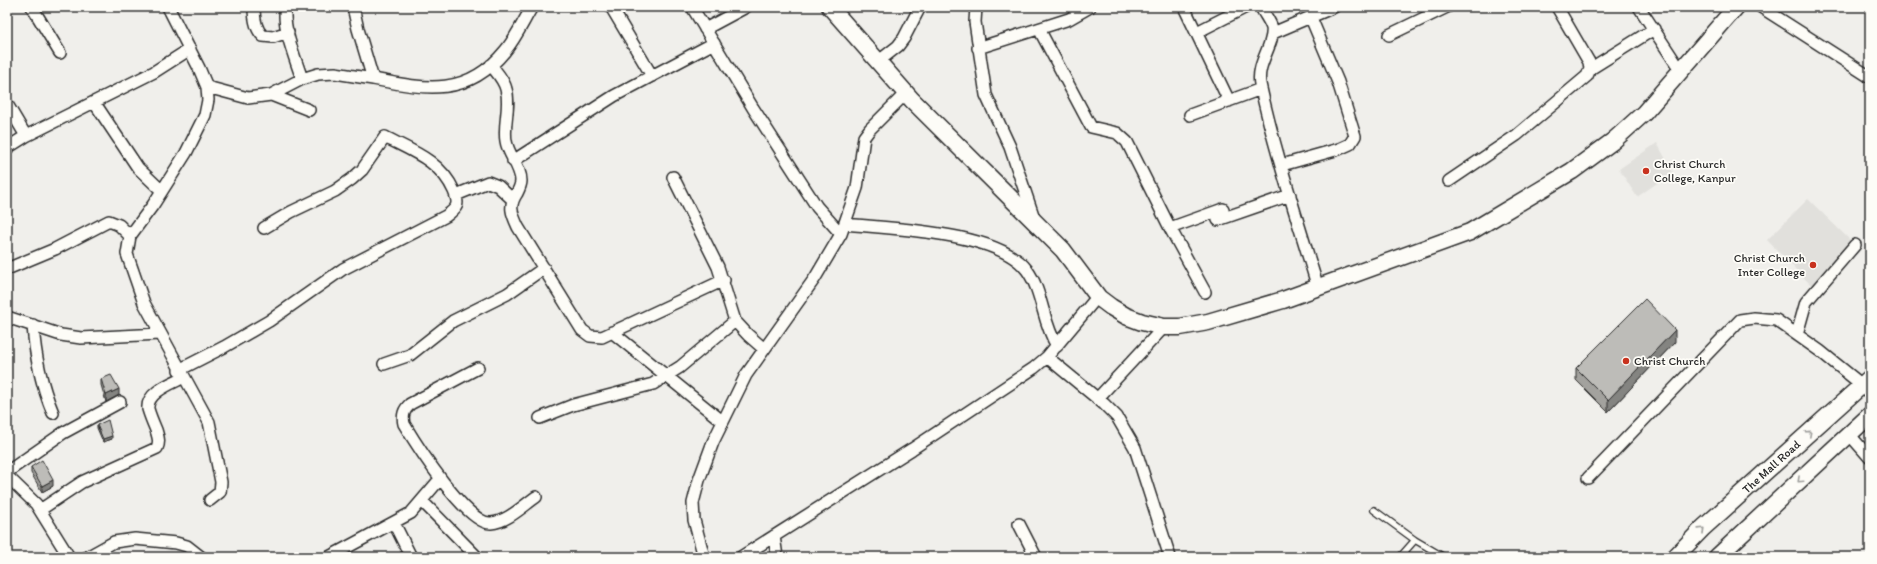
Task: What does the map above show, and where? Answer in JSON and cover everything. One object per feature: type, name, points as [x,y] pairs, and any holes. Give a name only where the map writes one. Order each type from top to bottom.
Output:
[{"type":"street","points":[[32,7],[60,53]]},
{"type":"street","points":[[168,7],[190,49],[207,87],[208,100],[205,115],[186,153],[162,191],[130,236],[127,254],[132,274],[144,303],[209,422],[221,487],[217,495],[210,500]]},
{"type":"street","points":[[254,7],[258,30],[263,36],[273,37],[288,32]]},
{"type":"street","points":[[286,7],[285,14],[288,32],[302,79]]},
{"type":"street","points":[[354,7],[358,29],[373,79]]},
{"type":"street","points":[[207,87],[248,98],[271,95],[302,79],[327,72],[417,88],[458,84],[476,76],[492,65],[505,51],[532,7]]},
{"type":"street","points":[[611,7],[652,76]]},
{"type":"street","points":[[692,7],[817,208],[843,229],[952,236],[973,241],[1008,254],[1026,270],[1034,282],[1047,328],[1057,346]]},
{"type":"street","points":[[705,29],[746,7]]},
{"type":"street","points":[[830,7],[906,93],[1063,250],[1098,296],[1111,308],[1126,316],[1164,328],[1208,322],[1318,288],[1470,232],[1572,171],[1613,141],[1644,114],[1736,7]]},
{"type":"street","points":[[879,61],[898,46],[904,38],[920,7]]},
{"type":"street","points":[[976,7],[975,22],[986,95],[1010,146],[1035,223]]},
{"type":"street","points":[[978,48],[1068,19],[1090,7]]},
{"type":"street","points":[[1184,7],[1229,101]]},
{"type":"street","points":[[1196,32],[1246,7]]},
{"type":"street","points":[[1261,7],[1273,33],[1260,68],[1259,75],[1261,89],[1290,195],[1318,288]]},
{"type":"street","points":[[1273,33],[1334,7]]},
{"type":"street","points":[[1389,35],[1447,7]]},
{"type":"street","points":[[1557,7],[1585,52],[1590,69]]},
{"type":"street","points":[[1639,7],[1681,71]]},
{"type":"street","points":[[1761,7],[1870,77]]},
{"type":"street","points":[[1282,165],[1339,149],[1350,144],[1354,136],[1338,82],[1311,18]]},
{"type":"street","points":[[1039,29],[1091,127],[1117,133],[1127,142],[1170,228],[1205,292]]},
{"type":"street","points":[[1449,181],[1518,135],[1581,82],[1587,76],[1590,69],[1654,29]]},
{"type":"street","points":[[513,161],[614,96],[714,43]]},
{"type":"street","points":[[7,148],[26,136],[154,72],[190,49]]},
{"type":"street","points":[[492,65],[502,79],[506,89],[508,99],[506,140],[509,154],[521,181],[512,199],[511,212],[582,330],[594,338],[602,337],[724,280]]},
{"type":"street","points":[[1190,115],[1261,89]]},
{"type":"street","points":[[704,557],[694,520],[693,503],[698,480],[722,421],[746,375],[815,278],[843,229],[857,188],[864,137],[906,93]]},
{"type":"street","points":[[271,95],[309,110]]},
{"type":"street","points":[[94,102],[138,168],[162,191]]},
{"type":"street","points":[[7,104],[26,136]]},
{"type":"street","points":[[40,510],[82,482],[157,448],[159,440],[148,408],[149,402],[152,396],[182,373],[269,321],[343,269],[446,216],[457,206],[458,200],[444,173],[430,160],[385,137],[362,170],[352,180],[335,191],[291,212],[264,228]]},
{"type":"street","points":[[673,177],[724,280],[735,321],[748,335],[764,348]]},
{"type":"street","points":[[456,195],[488,182],[498,186],[512,199]]},
{"type":"street","points":[[1218,220],[1290,195]]},
{"type":"street","points":[[1170,228],[1223,209]]},
{"type":"street","points":[[7,269],[55,249],[109,220],[119,225],[130,236]]},
{"type":"street","points":[[1797,334],[1806,302],[1855,245]]},
{"type":"street","points":[[384,364],[410,355],[453,321],[506,294],[544,268]]},
{"type":"street","points":[[741,557],[912,449],[1034,368],[1057,346],[1098,296]]},
{"type":"street","points":[[7,317],[61,335],[81,338],[160,334]]},
{"type":"street","points":[[1588,478],[1740,320],[1754,318],[1776,320],[1866,381]]},
{"type":"street","points":[[540,418],[573,405],[653,384],[680,367],[735,321]]},
{"type":"street","points":[[33,326],[38,369],[43,390],[53,413]]},
{"type":"street","points":[[1097,399],[1164,328]]},
{"type":"street","points":[[612,332],[722,421]]},
{"type":"street","points":[[1047,357],[1116,417],[1135,448],[1170,557]]},
{"type":"street","points":[[478,368],[410,404],[405,409],[402,416],[404,424],[440,479],[476,518],[491,524],[503,520],[536,497]]},
{"type":"street","name":"The Mall Road","points":[[1675,557],[1703,528],[1866,381]]},
{"type":"street","points":[[7,472],[63,433],[120,402]]},
{"type":"street","points":[[1717,557],[1870,415]]},
{"type":"street","points":[[1849,434],[1870,458]]},
{"type":"street","points":[[7,476],[27,494],[40,510],[69,557]]},
{"type":"street","points":[[329,557],[394,524],[411,513],[440,479]]},
{"type":"street","points":[[422,501],[477,557]]},
{"type":"street","points":[[394,524],[411,557]]},
{"type":"street","points":[[1019,524],[1036,557]]},
{"type":"street","points":[[774,536],[777,557]]},
{"type":"street","points":[[87,557],[114,542],[135,539],[176,543],[187,546],[202,557]]},
{"type":"lane","points":[[1374,510],[1415,540],[1444,557]]},
{"type":"lane","points":[[1400,557],[1415,540]]},
{"type":"shaded area","name":"Christ Church College, Kanpur","points":[[1657,143],[1673,172],[1637,197],[1619,169]]},
{"type":"shaded area","name":"Christ Church Inter College","points":[[1808,199],[1853,243],[1814,288],[1767,240]]},
{"type":"building","name":"Christ Church","points":[[1645,299],[1675,330],[1608,400],[1576,368]]},
{"type":"building","points":[[111,375],[119,389],[106,395],[101,379]]},
{"type":"building","points":[[108,420],[112,436],[103,439],[97,425]]},
{"type":"building","points":[[42,460],[53,480],[42,486],[31,467]]},
{"type":"place","name":"Christ Church College, Kanpur","points":[[1646,171]]},
{"type":"place","name":"Christ Church Inter College","points":[[1813,265]]},
{"type":"place","name":"Christ Church","points":[[1626,361]]}]
